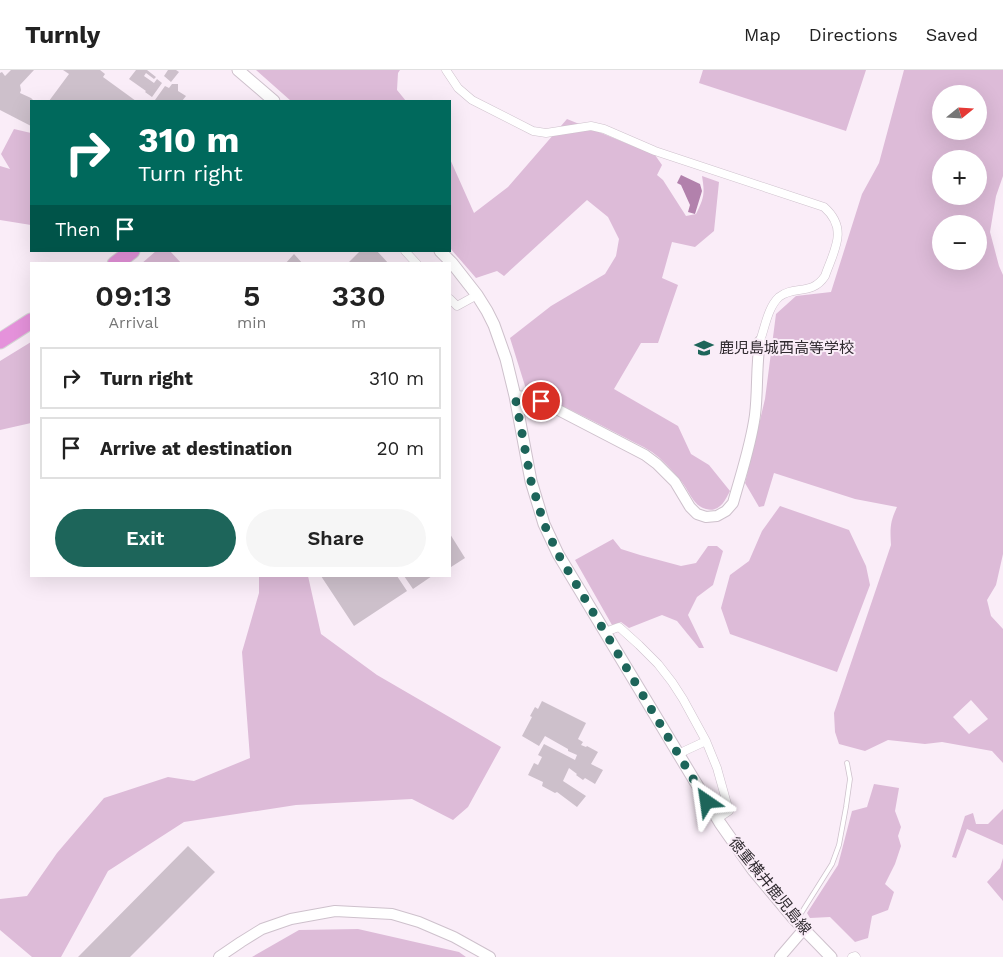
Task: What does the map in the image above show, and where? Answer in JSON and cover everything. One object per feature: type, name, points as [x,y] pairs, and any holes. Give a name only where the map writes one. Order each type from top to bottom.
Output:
[{"type":"highway","points":[[118,262],[131,252]]},
{"type":"highway","points":[[0,340],[30,323]]},
{"type":"main road","points":[[238,70],[273,100]]},
{"type":"main road","name":"徳重横井鹿児島線","points":[[441,252],[478,295],[494,325],[506,359],[515,396],[531,481],[544,524],[558,554],[717,819],[753,870],[794,919],[831,957]]},
{"type":"street","points":[[446,70],[458,88],[472,100],[533,131],[546,133],[591,126],[604,129],[656,152],[824,208],[836,222],[838,233],[825,276],[821,282],[815,286],[786,293],[774,303],[770,311],[760,341],[755,414],[751,435],[733,503],[718,516],[706,518],[697,514],[690,507],[675,482],[645,455],[541,401],[515,396]]},
{"type":"street","points":[[406,252],[414,262]]},
{"type":"street","points":[[451,303],[457,306],[478,295]]},
{"type":"street","points":[[605,632],[619,627],[639,644],[672,682],[706,741],[717,768],[729,811],[717,819]]},
{"type":"street","points":[[678,754],[706,741]]},
{"type":"street","points":[[219,957],[262,930],[291,919],[335,911],[392,914],[419,922],[454,937],[490,957]]},
{"type":"street","points":[[780,957],[804,929]]},
{"type":"street","points":[[852,957],[856,957]]},
{"type":"lane","points":[[794,919],[800,915],[832,864],[839,845],[850,779],[847,763]]},
{"type":"shaded area","points":[[256,70],[400,70],[398,73],[397,90],[405,100],[290,100]]},
{"type":"shaded area","points":[[703,70],[866,70],[846,131],[699,83]]},
{"type":"shaded area","points":[[904,70],[1003,70],[1003,176],[996,196],[990,232],[1003,275],[1003,554],[996,585],[987,600],[991,616],[1003,629],[1003,763],[992,751],[942,742],[925,744],[888,740],[865,751],[839,744],[835,732],[834,713],[891,545],[891,525],[897,507],[855,499],[774,473],[764,506],[759,507],[745,483],[765,399],[776,314],[796,296],[831,292],[862,194],[879,163]],"holes":[[[971,700],[988,719],[969,734],[953,717]]]},
{"type":"shaded area","points":[[567,119],[655,155],[662,165],[657,175],[663,180],[686,216],[696,214],[701,204],[704,192],[702,176],[719,182],[714,231],[695,247],[672,242],[662,278],[678,285],[658,343],[641,343],[614,389],[678,426],[691,454],[709,465],[730,491],[718,508],[711,510],[698,505],[674,473],[652,452],[584,416],[526,389],[510,338],[551,306],[605,274],[616,256],[619,239],[608,217],[587,200],[504,276],[497,271],[476,278],[451,249],[451,161],[474,213],[508,187]]},
{"type":"shaded area","points":[[14,129],[30,133],[30,225],[0,220],[0,166],[10,169],[1,154]]},
{"type":"shaded area","points":[[681,175],[700,184],[702,191],[695,214],[688,212],[690,205],[681,185],[677,183]]},
{"type":"shaded area","points":[[155,252],[171,252],[180,262],[143,262]]},
{"type":"shaded area","points":[[30,343],[30,423],[0,430],[0,361]]},
{"type":"shaded area","points":[[780,506],[849,530],[866,566],[870,585],[837,672],[730,634],[721,608],[730,575],[749,561],[762,531]]},
{"type":"shaded area","points":[[613,539],[621,549],[681,566],[696,563],[708,546],[717,546],[723,551],[713,585],[697,597],[688,615],[704,648],[699,648],[677,621],[662,615],[629,628],[621,622],[612,625],[575,560]]},
{"type":"shaded area","points":[[259,577],[308,577],[321,634],[377,675],[501,747],[468,807],[453,820],[412,799],[296,805],[184,822],[108,871],[61,957],[32,957],[0,930],[0,899],[27,896],[57,853],[104,798],[168,777],[194,781],[250,758],[242,652],[259,593]]},
{"type":"shaded area","points":[[874,784],[899,788],[895,811],[901,827],[898,836],[901,846],[885,884],[894,892],[888,910],[872,916],[868,938],[855,942],[830,917],[810,918],[807,913],[838,865],[852,811],[867,807]]},
{"type":"shaded area","points":[[1003,809],[1003,845],[967,829],[956,858],[952,857],[965,816],[973,813],[976,824],[988,824]]},
{"type":"shaded area","points":[[1003,858],[1003,901],[987,882],[1000,868]]},
{"type":"shaded area","points":[[358,929],[459,952],[466,957],[252,957],[299,930]]},
{"type":"building","points":[[11,70],[34,70],[20,85],[20,93],[33,100],[30,100],[30,125],[0,110],[0,73],[2,72],[5,76]]},
{"type":"building","points":[[63,70],[100,70],[105,74],[103,77],[135,100],[50,100],[69,74]]},
{"type":"building","points":[[136,70],[147,70],[156,77],[154,79],[146,73],[144,76],[154,83],[157,79],[162,83],[152,97],[129,79]]},
{"type":"building","points":[[168,70],[179,72],[171,82],[164,76]]},
{"type":"building","points":[[172,84],[178,84],[178,91],[186,96],[183,100],[155,100],[165,86],[169,88]]},
{"type":"building","points":[[359,252],[378,252],[387,262],[349,262]]},
{"type":"building","points":[[294,254],[301,262],[287,262]]},
{"type":"building","points":[[451,536],[465,558],[451,567]]},
{"type":"building","points":[[322,577],[398,577],[407,591],[354,626]]},
{"type":"building","points":[[405,577],[431,577],[413,589]]},
{"type":"building","points":[[542,701],[586,723],[578,739],[583,742],[581,745],[598,752],[591,764],[603,770],[595,784],[585,778],[583,780],[569,768],[563,781],[586,796],[577,807],[557,792],[555,793],[542,786],[543,782],[528,775],[534,763],[538,765],[542,757],[538,755],[544,744],[575,760],[577,755],[545,736],[539,746],[522,736],[535,707],[538,709]]},
{"type":"building","points":[[188,846],[215,872],[130,957],[78,957]]},
{"type":"place","name":"鹿児島城西高等学校","points":[[704,348]]},
{"type":"route","points":[[541,401],[515,396],[531,481],[544,524],[558,554],[707,802]]}]
